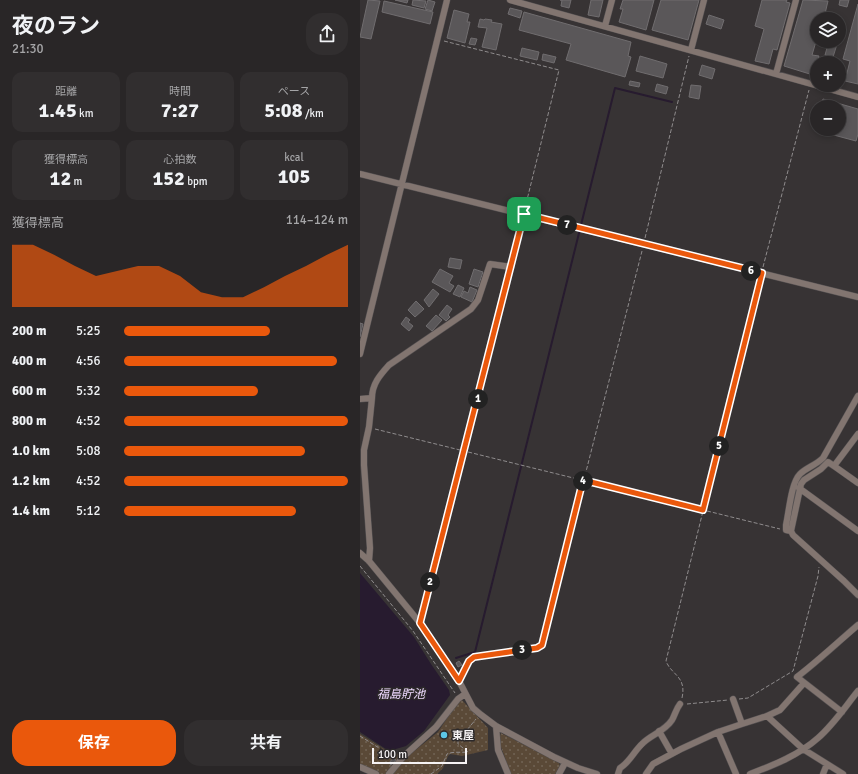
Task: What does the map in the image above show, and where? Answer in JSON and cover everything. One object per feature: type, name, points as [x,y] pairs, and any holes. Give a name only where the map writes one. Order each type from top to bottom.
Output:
[{"type":"street","points":[[360,354],[447,0]]},
{"type":"street","points":[[510,0],[519,1],[810,83]]},
{"type":"street","points":[[605,26],[612,0]]},
{"type":"street","points":[[691,50],[704,0]]},
{"type":"street","points":[[776,74],[796,0]]},
{"type":"street","points":[[841,92],[858,97]]},
{"type":"street","points":[[360,174],[858,297]]},
{"type":"street","points":[[369,561],[370,548],[364,450],[369,427],[372,391],[379,376],[390,365],[471,309],[478,300],[490,264],[510,267]]},
{"type":"street","points":[[789,531],[794,482],[800,474],[817,464],[823,458],[858,396]]},
{"type":"street","points":[[360,399],[372,398]]},
{"type":"street","points":[[834,466],[858,434]]},
{"type":"street","points":[[789,531],[800,488],[804,480],[821,469],[828,462],[858,483]]},
{"type":"street","points":[[800,488],[858,531]]},
{"type":"street","points":[[789,531],[858,595]]},
{"type":"street","points":[[360,553],[369,561],[420,623],[459,681],[473,708],[496,726],[565,763],[597,774]]},
{"type":"street","points":[[842,712],[797,677],[858,625]]},
{"type":"street","points":[[646,774],[653,764],[718,732],[780,710],[804,683]]},
{"type":"street","points":[[750,774],[761,772],[792,756],[819,738],[830,727],[858,691]]},
{"type":"street","points":[[389,774],[406,754],[436,727],[458,699],[465,694]]},
{"type":"street","points":[[733,699],[742,724]]},
{"type":"street","points":[[618,774],[620,768],[626,764],[636,749],[672,720],[676,709],[680,704]]},
{"type":"street","points":[[766,716],[803,749],[843,774]]},
{"type":"street","points":[[496,726],[498,750],[508,774]]},
{"type":"street","points":[[659,731],[672,754]]},
{"type":"street","points":[[718,732],[736,774]]},
{"type":"street","points":[[559,774],[565,763]]},
{"type":"street","points":[[823,774],[827,764]]},
{"type":"street","points":[[360,766],[376,774]]},
{"type":"path","points":[[420,623],[465,451],[559,70],[437,40]]},
{"type":"path","points":[[459,681],[469,661],[474,657],[537,648],[542,645],[644,244],[691,50]]},
{"type":"path","points":[[810,87],[762,273],[666,661],[677,674],[683,685],[683,695],[680,704],[748,698],[793,671],[820,568],[814,563]]},
{"type":"path","points":[[369,427],[789,531]]},
{"type":"path","points":[[360,566],[413,631],[458,699]]},
{"type":"path","points":[[431,774],[442,766],[447,754],[451,752],[468,752],[458,744],[458,741],[480,714]]},
{"type":"path","points":[[360,736],[386,753],[394,755],[406,754]]},
{"type":"shaded area","points":[[461,699],[488,728],[488,750],[462,756],[450,754],[443,768],[437,774],[379,774],[360,764],[360,734],[389,752],[408,756],[438,732]]},
{"type":"shaded area","points":[[501,733],[559,763],[560,766],[555,774],[511,774],[501,747]]},
{"type":"water","name":"福島貯池","points":[[360,573],[414,637],[449,690],[450,695],[424,731],[406,746],[389,751],[360,732]]},
{"type":"building","points":[[368,0],[380,1],[371,39],[360,37]]},
{"type":"building","points":[[395,0],[408,0],[407,3]]},
{"type":"building","points":[[413,0],[426,1],[424,8],[412,5]]},
{"type":"building","points":[[428,0],[435,2],[432,11],[425,9]]},
{"type":"building","points":[[562,0],[571,0],[569,8],[561,6]]},
{"type":"building","points":[[591,0],[603,0],[599,17],[588,15]]},
{"type":"building","points":[[623,0],[654,0],[646,30],[619,22],[623,9],[620,9]]},
{"type":"building","points":[[661,0],[699,0],[688,40],[652,30]]},
{"type":"building","points":[[762,0],[787,0],[786,2],[790,3],[777,50],[773,49],[769,64],[755,61],[764,29],[755,26]]},
{"type":"building","points":[[803,0],[828,1],[825,12],[810,12],[810,48],[814,48],[812,55],[819,56],[810,56],[810,74],[784,66]]},
{"type":"building","points":[[840,0],[849,0],[847,7],[839,5]]},
{"type":"building","points":[[384,1],[433,12],[430,24],[382,12]]},
{"type":"building","points":[[858,4],[858,84],[846,81],[850,61],[846,60],[846,56],[844,56]]},
{"type":"building","points":[[510,8],[522,11],[520,18],[508,14]]},
{"type":"building","points":[[454,10],[469,14],[467,22],[470,22],[465,43],[447,38]]},
{"type":"building","points":[[524,12],[631,42],[628,56],[631,57],[625,77],[566,60],[571,44],[519,30]]},
{"type":"building","points":[[709,15],[724,20],[721,29],[706,24]]},
{"type":"building","points":[[480,19],[492,20],[491,22],[502,24],[496,50],[482,47],[487,28],[478,27]]},
{"type":"building","points":[[471,38],[477,39],[475,45],[469,44]]},
{"type":"building","points":[[522,48],[539,52],[537,60],[520,56]]},
{"type":"building","points":[[827,48],[836,48],[833,56],[825,55]]},
{"type":"building","points":[[543,54],[556,57],[554,63],[542,60]]},
{"type":"building","points":[[640,56],[667,64],[663,78],[636,71]]},
{"type":"building","points":[[702,65],[715,69],[712,79],[699,75]]},
{"type":"building","points":[[630,81],[640,83],[639,87],[629,85]]},
{"type":"building","points":[[657,84],[668,87],[666,94],[655,91]]},
{"type":"building","points":[[691,85],[701,86],[699,99],[689,97]]},
{"type":"building","points":[[846,106],[858,109],[858,134],[856,141],[837,136],[846,136]]},
{"type":"building","points":[[450,258],[462,260],[460,269],[448,267]]},
{"type":"building","points":[[440,269],[453,276],[449,283],[454,286],[450,292],[432,282]]},
{"type":"building","points":[[474,269],[483,272],[478,287],[469,284]]},
{"type":"building","points":[[458,285],[464,288],[460,297],[453,294]]},
{"type":"building","points":[[470,287],[477,290],[472,302],[461,297],[464,291],[468,293]]},
{"type":"building","points":[[433,289],[439,294],[429,307],[424,300]]},
{"type":"building","points":[[416,301],[424,309],[415,317],[408,310]]},
{"type":"building","points":[[447,305],[452,309],[448,315],[450,317],[446,321],[439,315]]},
{"type":"building","points":[[436,315],[442,320],[432,331],[426,326]]},
{"type":"building","points":[[406,317],[410,320],[408,322],[413,326],[409,331],[401,324]]},
{"type":"building","points":[[360,323],[363,324],[360,337]]},
{"type":"building","points":[[459,661],[462,665],[458,667],[456,663]]},
{"type":"building","name":"東屋","points":[[443,732],[447,734],[445,738],[441,735]]},
{"type":"building","points":[[393,758],[396,760],[391,765],[389,763]]},
{"type":"waterway","points":[[456,658],[475,652],[615,88],[672,102]]},
{"type":"place","name":"東屋","points":[[444,735]]},
{"type":"route","points":[[524,214],[762,273],[703,510],[583,480],[542,645],[537,648],[474,657],[469,661],[459,681],[420,623],[465,451],[524,214]]}]
